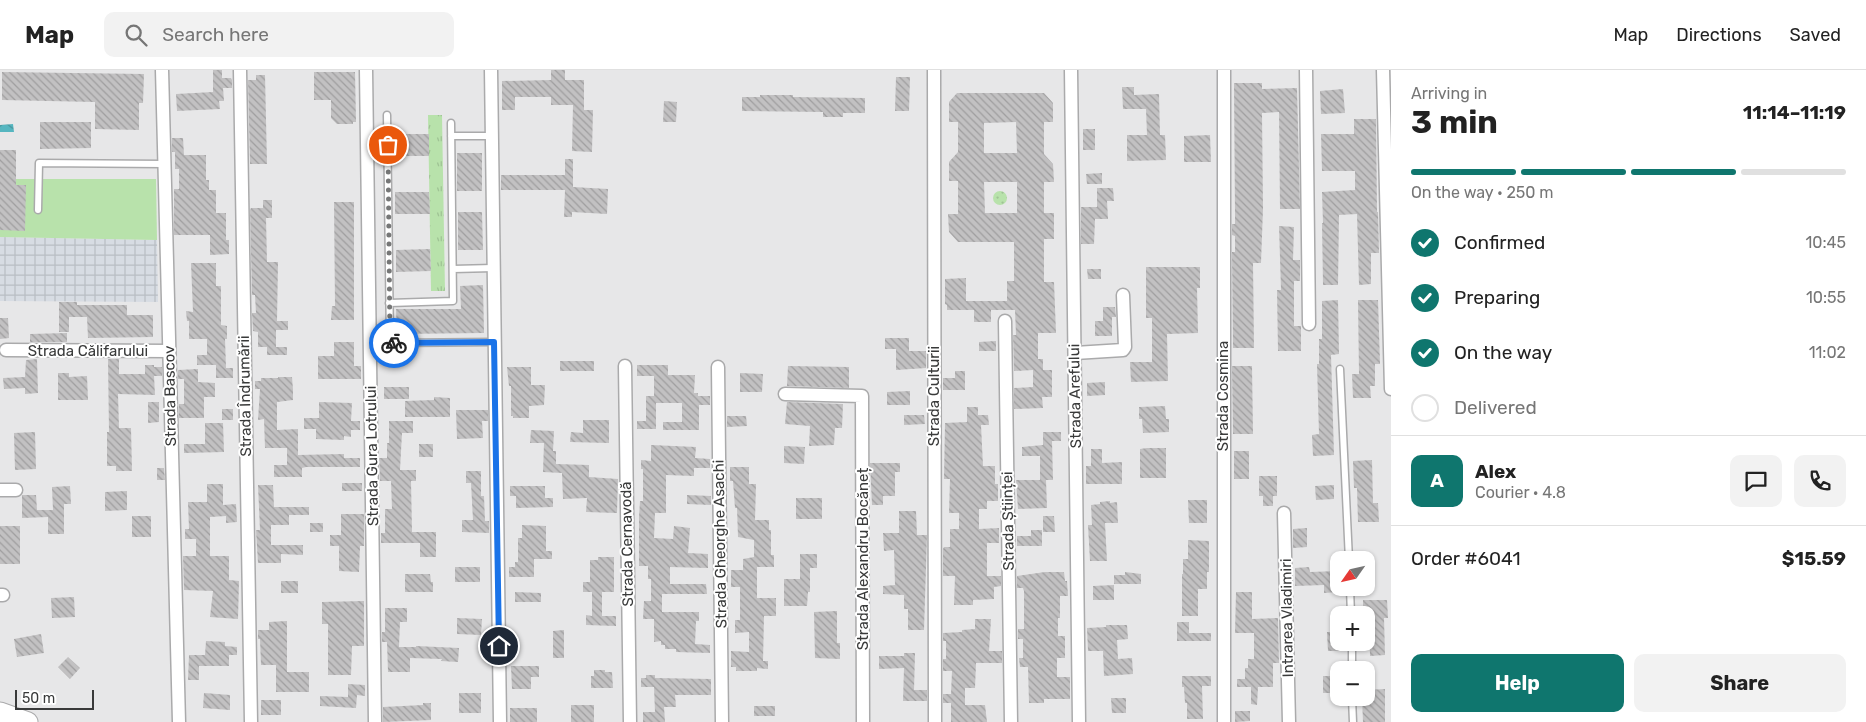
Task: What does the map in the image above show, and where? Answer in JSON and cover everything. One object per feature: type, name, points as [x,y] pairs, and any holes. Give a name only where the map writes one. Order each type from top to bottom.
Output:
[{"type":"street","name":"Strada Bascov","points":[[162,70],[178,722]]},
{"type":"street","name":"Strada Îndrumării","points":[[240,70],[251,722]]},
{"type":"street","name":"Strada Gura Lotrului","points":[[366,70],[376,722]]},
{"type":"street","points":[[491,70],[500,722]]},
{"type":"street","name":"Strada Culturii","points":[[934,70],[935,722]]},
{"type":"street","name":"Strada Arefului","points":[[1072,70],[1079,722]]},
{"type":"street","name":"Strada Cosmina","points":[[1224,70],[1224,722]]},
{"type":"street","points":[[1306,70],[1309,324]]},
{"type":"street","points":[[1384,70],[1391,389]]},
{"type":"street","points":[[1075,353],[1123,350],[1125,347],[1123,295]]},
{"type":"street","name":"Strada Științei","points":[[1005,321],[1011,722]]},
{"type":"street","name":"Strada Călifarului","points":[[6,350],[169,351]]},
{"type":"street","name":"Strada Cernavodă","points":[[625,366],[630,722]]},
{"type":"street","name":"Strada Gheorghe Asachi","points":[[718,367],[722,722]]},
{"type":"street","name":"Strada Alexandru Bocăneț","points":[[785,394],[862,396],[863,722]]},
{"type":"street","points":[[0,490],[16,490]]},
{"type":"street","name":"Intrarea Vladimiri","points":[[1284,513],[1289,722]]},
{"type":"street","points":[[0,712],[28,722]]},
{"type":"lane","points":[[387,115],[390,343],[494,342]]},
{"type":"lane","points":[[390,303],[453,301],[451,123]]},
{"type":"lane","points":[[451,136],[491,136]]},
{"type":"lane","points":[[38,210],[39,163],[164,164]]},
{"type":"lane","points":[[453,269],[493,268]]},
{"type":"lane","points":[[1340,369],[1349,551]]},
{"type":"lane","points":[[1352,706],[1353,722]]},
{"type":"shaded area","points":[[0,237],[157,240],[158,302],[0,301]]},
{"type":"green space","points":[[428,115],[442,115],[445,291],[431,291]]},
{"type":"green space","points":[[0,179],[156,179],[157,240],[0,237]]},
{"type":"green space","points":[[997,191],[1003,191],[1007,198],[1003,205],[997,205],[993,201],[993,195]]},
{"type":"water","points":[[13,124],[14,132],[0,132],[0,125]]},
{"type":"building","points":[[213,70],[222,70],[222,78],[231,78],[232,80],[232,88],[223,88],[224,101],[219,101],[220,109],[177,111],[176,94],[213,92]]},
{"type":"building","points":[[551,70],[565,70],[565,80],[584,80],[584,110],[593,110],[592,152],[572,151],[573,105],[551,105],[551,97],[515,97],[515,110],[502,110],[502,81],[551,80]]},
{"type":"building","points":[[2,72],[144,74],[143,103],[139,103],[139,130],[95,129],[95,102],[2,100]]},
{"type":"building","points":[[314,72],[355,72],[356,122],[353,122],[353,124],[337,124],[331,118],[331,100],[314,100]]},
{"type":"building","points":[[256,75],[265,75],[267,164],[250,164],[248,80],[256,80]]},
{"type":"building","points":[[896,77],[910,77],[909,111],[895,111]]},
{"type":"building","points":[[1234,83],[1262,83],[1262,89],[1297,88],[1300,209],[1280,209],[1279,112],[1262,113],[1263,209],[1261,263],[1253,263],[1254,348],[1233,348],[1232,252],[1235,252],[1235,236],[1232,235],[1232,224],[1235,224]]},
{"type":"building","points":[[1122,87],[1134,87],[1134,95],[1159,94],[1160,135],[1165,135],[1166,160],[1127,161],[1127,135],[1147,135],[1146,109],[1123,109]]},
{"type":"building","points":[[1343,89],[1345,113],[1321,114],[1320,91]]},
{"type":"building","points":[[957,93],[1044,93],[1053,103],[1053,122],[1044,122],[1044,154],[1053,164],[1054,182],[1044,182],[1044,213],[1054,213],[1054,239],[1044,239],[1044,282],[1054,282],[1056,333],[1038,333],[1038,359],[1043,359],[1043,370],[1052,370],[1052,397],[1042,397],[1043,408],[1014,409],[1014,388],[1033,387],[1033,370],[1014,371],[1013,335],[1016,335],[1015,310],[991,310],[991,322],[974,322],[974,310],[947,310],[947,305],[945,304],[945,279],[966,278],[966,301],[1007,301],[1007,281],[1014,281],[1014,242],[958,242],[949,232],[948,214],[958,214],[958,181],[949,181],[949,162],[958,152],[958,122],[949,122],[949,102]],"holes":[[[1016,122],[1017,153],[984,153],[984,123]],[[984,182],[1017,182],[1017,213],[985,213]]]},
{"type":"building","points":[[760,95],[865,98],[865,113],[843,113],[843,117],[823,117],[823,112],[742,111],[742,97],[760,97]]},
{"type":"building","points":[[664,101],[677,102],[676,122],[663,122]]},
{"type":"building","points":[[1354,119],[1376,119],[1379,253],[1371,253],[1371,284],[1359,285],[1357,214],[1339,215],[1338,285],[1323,285],[1322,192],[1355,190],[1355,171],[1322,171],[1321,134],[1354,134]]},
{"type":"building","points":[[40,122],[91,122],[91,148],[40,149]]},
{"type":"building","points":[[1083,129],[1095,129],[1095,150],[1083,150]]},
{"type":"building","points":[[395,134],[429,134],[429,156],[395,156]]},
{"type":"building","points":[[1210,135],[1211,162],[1184,162],[1184,136]]},
{"type":"building","points":[[172,138],[183,138],[184,155],[206,155],[206,180],[209,180],[209,190],[216,190],[216,213],[226,213],[226,240],[229,240],[229,254],[210,255],[210,235],[174,235],[174,189],[179,189],[179,169],[175,169],[175,152],[172,152]]},
{"type":"building","points":[[0,150],[16,150],[16,185],[26,185],[25,231],[0,230]]},
{"type":"building","points":[[457,153],[482,153],[482,191],[457,191]]},
{"type":"building","points":[[565,159],[573,159],[573,187],[608,189],[607,214],[572,212],[572,217],[564,217],[565,190],[501,190],[501,175],[565,175]]},
{"type":"building","points":[[1102,173],[1102,184],[1087,184],[1086,174]]},
{"type":"building","points":[[1097,188],[1113,188],[1114,201],[1107,201],[1108,219],[1095,219],[1094,244],[1081,244],[1081,207],[1097,207]]},
{"type":"building","points":[[395,192],[429,192],[430,214],[395,214]]},
{"type":"building","points":[[263,200],[272,200],[272,218],[266,218],[267,262],[278,262],[277,321],[288,321],[288,330],[276,330],[276,347],[287,347],[287,355],[267,355],[267,347],[258,347],[258,332],[253,331],[252,313],[256,313],[255,295],[252,295],[250,210],[251,208],[263,208]]},
{"type":"building","points":[[334,202],[354,202],[354,320],[331,320],[332,306],[335,306]]},
{"type":"building","points":[[458,212],[482,212],[483,250],[458,250]]},
{"type":"building","points":[[1279,226],[1294,227],[1293,260],[1300,260],[1300,281],[1294,281],[1294,326],[1301,326],[1301,351],[1278,351],[1277,290],[1281,290]]},
{"type":"building","points":[[430,249],[431,271],[396,272],[396,250]]},
{"type":"building","points":[[191,263],[216,263],[216,286],[221,286],[221,325],[227,326],[227,339],[225,339],[226,368],[233,368],[233,378],[216,378],[216,365],[197,365],[197,355],[207,355],[207,339],[189,339],[189,321],[187,321],[186,311],[193,312]]},
{"type":"building","points":[[1146,267],[1200,267],[1200,288],[1197,288],[1198,333],[1167,334],[1168,381],[1131,382],[1130,362],[1152,362],[1152,318],[1146,318]]},
{"type":"building","points":[[1087,269],[1101,269],[1101,279],[1088,279]]},
{"type":"building","points":[[483,285],[484,333],[397,334],[396,309],[461,309],[460,286]]},
{"type":"building","points":[[1338,300],[1339,354],[1331,355],[1334,455],[1313,456],[1312,435],[1319,434],[1317,364],[1319,364],[1319,339],[1322,339],[1322,301]]},
{"type":"building","points":[[1358,300],[1378,300],[1380,364],[1375,364],[1375,386],[1370,386],[1371,398],[1353,398],[1352,374],[1359,374]]},
{"type":"building","points":[[59,302],[77,302],[77,305],[127,305],[127,315],[153,315],[153,337],[88,338],[87,317],[69,317],[69,332],[59,332]]},
{"type":"building","points":[[1103,307],[1115,307],[1116,317],[1112,317],[1112,336],[1095,336],[1095,321],[1103,321]]},
{"type":"building","points":[[0,318],[8,318],[9,338],[0,339]]},
{"type":"building","points":[[67,333],[67,342],[30,342],[30,334]]},
{"type":"building","points":[[885,338],[909,338],[909,351],[926,351],[926,368],[896,370],[896,349],[885,349]]},
{"type":"building","points":[[996,341],[996,351],[979,351],[979,342]]},
{"type":"building","points":[[334,342],[354,342],[354,366],[361,366],[361,379],[318,379],[318,356],[334,356]]},
{"type":"building","points":[[37,359],[38,393],[25,394],[25,388],[4,389],[3,378],[25,377],[26,360]]},
{"type":"building","points":[[108,359],[119,359],[119,374],[145,374],[145,365],[162,367],[162,376],[154,376],[155,395],[118,394],[119,428],[131,428],[132,471],[116,471],[116,466],[107,466],[107,432],[109,432]]},
{"type":"building","points":[[560,361],[594,361],[594,371],[560,371]]},
{"type":"building","points":[[637,365],[668,365],[668,375],[695,375],[694,393],[698,393],[698,396],[710,396],[710,405],[699,405],[699,430],[663,430],[663,422],[682,422],[682,403],[656,403],[656,429],[637,429],[637,421],[646,421],[646,396],[654,396],[654,376],[637,376]]},
{"type":"building","points":[[788,366],[849,367],[849,388],[787,386]]},
{"type":"building","points":[[1232,366],[1252,366],[1253,434],[1233,434]]},
{"type":"building","points":[[507,367],[531,367],[531,385],[545,385],[544,405],[529,406],[529,418],[513,418],[511,416],[511,386],[509,386]]},
{"type":"building","points":[[198,369],[198,382],[215,383],[215,397],[204,397],[204,418],[179,418],[179,404],[184,404],[184,379],[178,379],[178,370]]},
{"type":"building","points":[[955,371],[965,371],[965,390],[943,390],[943,378],[955,378]]},
{"type":"building","points":[[58,373],[69,373],[69,377],[87,376],[88,400],[58,400]]},
{"type":"building","points":[[740,373],[763,374],[762,392],[740,392]]},
{"type":"building","points":[[292,377],[293,400],[277,402],[277,430],[298,429],[298,455],[344,454],[344,458],[360,458],[360,467],[306,467],[302,468],[302,477],[274,477],[274,465],[287,465],[287,448],[265,448],[264,419],[258,420],[260,389],[255,389],[255,381],[261,381],[261,378]]},
{"type":"building","points":[[1105,382],[1105,395],[1087,396],[1087,383]]},
{"type":"building","points":[[384,387],[409,387],[409,399],[384,399]]},
{"type":"building","points":[[910,391],[910,405],[887,405],[887,392]]},
{"type":"building","points":[[434,397],[450,398],[450,417],[405,417],[405,401],[434,400]]},
{"type":"building","points":[[148,402],[159,402],[159,422],[148,423]]},
{"type":"building","points":[[319,402],[352,403],[351,421],[360,421],[360,430],[351,430],[351,437],[344,436],[344,440],[316,439],[316,429],[304,429],[304,418],[319,418]]},
{"type":"building","points":[[787,402],[843,404],[842,428],[835,428],[834,445],[809,446],[810,426],[785,424]]},
{"type":"building","points":[[1165,406],[1166,419],[1169,419],[1169,432],[1143,433],[1142,419],[1139,419],[1139,407]]},
{"type":"building","points":[[967,407],[978,407],[978,415],[988,415],[989,425],[981,425],[983,466],[995,466],[995,484],[998,484],[998,501],[987,501],[987,509],[979,509],[979,529],[999,528],[999,543],[987,543],[987,576],[1001,576],[1001,586],[994,587],[994,599],[973,600],[973,605],[954,605],[955,576],[943,576],[943,549],[944,547],[950,547],[950,529],[959,529],[959,513],[949,513],[950,479],[944,479],[945,423],[967,422]]},
{"type":"building","points":[[222,409],[233,409],[233,420],[222,420]]},
{"type":"building","points":[[456,410],[488,410],[488,421],[482,421],[483,438],[457,439]]},
{"type":"building","points":[[904,415],[924,415],[925,424],[904,425]]},
{"type":"building","points":[[727,416],[746,416],[747,426],[727,427]]},
{"type":"building","points":[[583,420],[609,420],[609,443],[570,442],[571,432],[583,433]]},
{"type":"building","points":[[389,421],[413,421],[413,433],[402,433],[400,470],[416,470],[416,481],[411,481],[412,532],[436,532],[436,557],[420,557],[420,543],[381,543],[381,533],[385,533],[385,509],[392,509],[391,481],[380,481],[379,458],[387,458]]},
{"type":"building","points":[[205,423],[223,423],[224,452],[184,453],[184,444],[205,444]]},
{"type":"building","points":[[531,430],[554,431],[553,451],[556,451],[556,464],[589,465],[589,477],[618,479],[617,513],[586,512],[587,498],[563,499],[562,473],[543,472],[544,443],[530,443]]},
{"type":"building","points":[[35,432],[36,469],[15,470],[14,433]]},
{"type":"building","points":[[1043,432],[1061,432],[1061,441],[1052,441],[1053,480],[1046,480],[1047,508],[1018,509],[1016,480],[1040,480],[1040,456],[1022,456],[1022,447],[1043,445]]},
{"type":"building","points":[[419,444],[433,444],[433,457],[419,457]]},
{"type":"building","points":[[651,445],[696,447],[695,458],[710,459],[710,468],[694,468],[694,476],[666,475],[666,513],[655,513],[654,538],[673,539],[674,526],[690,528],[688,553],[708,554],[708,568],[670,567],[670,584],[706,584],[707,594],[662,594],[662,612],[699,612],[699,621],[696,621],[695,644],[710,645],[710,653],[676,652],[676,649],[665,649],[665,645],[661,645],[661,641],[654,642],[654,619],[643,619],[644,601],[651,601],[651,579],[648,579],[648,566],[639,566],[639,517],[640,501],[643,501],[643,469],[641,469],[641,460],[651,461]]},
{"type":"building","points":[[784,446],[805,447],[804,464],[784,463]]},
{"type":"building","points":[[1166,448],[1166,478],[1140,478],[1140,449]]},
{"type":"building","points":[[1091,449],[1102,449],[1102,463],[1122,462],[1122,484],[1086,484],[1086,466],[1091,466]]},
{"type":"building","points":[[1234,451],[1249,451],[1249,479],[1234,479]]},
{"type":"building","points":[[1372,460],[1373,503],[1378,503],[1379,522],[1358,522],[1357,488],[1354,488],[1353,461]]},
{"type":"building","points":[[870,463],[900,463],[900,472],[895,472],[895,496],[883,496],[883,505],[872,505]]},
{"type":"building","points":[[730,467],[749,467],[749,484],[756,484],[755,520],[769,520],[769,530],[771,530],[771,555],[774,555],[774,567],[757,567],[757,598],[776,598],[776,616],[764,616],[763,661],[768,661],[768,669],[757,668],[757,671],[736,671],[736,667],[731,667],[731,651],[749,652],[749,632],[735,633],[735,620],[740,620],[740,587],[731,587],[731,570],[743,570],[743,559],[754,557],[754,540],[738,537],[737,508],[735,508],[733,481],[730,481]]},
{"type":"building","points":[[157,468],[164,468],[165,480],[157,480]]},
{"type":"building","points":[[466,471],[481,471],[481,496],[484,496],[485,521],[489,521],[489,533],[462,532],[462,520],[473,520],[471,483],[466,483]]},
{"type":"building","points":[[1259,476],[1277,476],[1277,496],[1273,496],[1273,506],[1263,506],[1263,496],[1259,496]]},
{"type":"building","points":[[342,483],[362,483],[362,491],[342,491]]},
{"type":"building","points":[[207,484],[223,484],[223,505],[236,504],[237,522],[226,523],[226,516],[210,517],[210,556],[229,556],[229,580],[239,581],[238,619],[210,617],[213,591],[184,590],[183,556],[196,556],[196,539],[185,539],[185,529],[189,529],[188,502],[207,502]]},
{"type":"building","points":[[258,485],[273,485],[274,507],[309,507],[309,515],[289,515],[289,525],[271,525],[271,545],[303,545],[303,555],[281,554],[281,563],[258,563],[256,530],[260,530]]},
{"type":"building","points":[[1334,485],[1334,499],[1316,500],[1315,486]]},
{"type":"building","points":[[70,486],[71,504],[64,504],[64,534],[48,534],[48,517],[22,518],[22,495],[36,495],[37,510],[53,510],[52,487]]},
{"type":"building","points":[[510,486],[545,486],[545,498],[553,498],[553,507],[516,508],[516,496],[510,496]]},
{"type":"building","points":[[127,491],[127,510],[105,511],[105,492]]},
{"type":"building","points":[[687,495],[711,496],[711,505],[687,504]]},
{"type":"building","points":[[796,498],[822,498],[822,519],[796,519]]},
{"type":"building","points":[[1188,500],[1207,500],[1207,523],[1189,523]]},
{"type":"building","points":[[1110,501],[1110,503],[1117,502],[1118,523],[1105,523],[1107,561],[1090,561],[1088,525],[1092,525],[1091,505]]},
{"type":"building","points":[[899,511],[916,511],[917,535],[927,535],[924,630],[908,630],[908,609],[904,609],[904,595],[883,594],[883,586],[895,585],[894,550],[884,551],[883,533],[899,533]]},
{"type":"building","points":[[341,514],[364,514],[364,546],[360,546],[359,572],[339,571],[339,546],[330,546],[330,535],[341,535]]},
{"type":"building","points":[[132,516],[151,516],[151,537],[132,537]]},
{"type":"building","points":[[1043,516],[1054,516],[1055,532],[1043,532]]},
{"type":"building","points":[[310,523],[323,523],[323,532],[310,532]]},
{"type":"building","points":[[522,525],[546,526],[546,551],[552,551],[552,559],[534,559],[534,577],[509,577],[509,567],[515,567],[515,562],[518,562],[518,538],[522,538]]},
{"type":"building","points":[[0,526],[20,526],[20,564],[0,564]]},
{"type":"building","points":[[1307,528],[1307,547],[1293,548],[1293,529]]},
{"type":"building","points":[[1031,530],[1042,530],[1042,546],[1017,546],[1017,536],[1031,536]]},
{"type":"building","points":[[1188,540],[1209,541],[1207,589],[1198,589],[1198,616],[1182,616],[1183,559],[1188,559]]},
{"type":"building","points":[[800,554],[817,554],[817,568],[810,568],[810,592],[808,592],[807,606],[784,606],[784,579],[800,579]]},
{"type":"building","points":[[598,557],[614,557],[614,592],[602,592],[602,616],[616,616],[616,626],[586,625],[586,615],[592,616],[592,592],[583,592],[583,582],[590,582],[590,560],[598,560]]},
{"type":"building","points":[[455,567],[480,567],[480,582],[455,582]]},
{"type":"building","points":[[1309,567],[1310,572],[1330,571],[1330,593],[1324,593],[1324,585],[1295,586],[1295,568]]},
{"type":"building","points":[[1045,572],[1064,572],[1065,581],[1067,581],[1068,596],[1060,596],[1060,618],[1058,618],[1058,636],[1065,636],[1065,658],[1057,658],[1057,677],[1070,677],[1070,699],[1044,699],[1044,703],[1029,703],[1028,667],[1020,667],[1019,658],[1023,658],[1023,639],[1018,639],[1018,629],[1024,629],[1024,591],[1023,588],[1017,588],[1017,576]]},
{"type":"building","points":[[1125,572],[1141,574],[1141,584],[1114,584],[1114,575],[1125,575]]},
{"type":"building","points":[[405,574],[430,574],[431,582],[433,582],[433,592],[405,592]]},
{"type":"building","points":[[281,581],[298,581],[298,593],[281,593]]},
{"type":"building","points":[[1114,585],[1114,600],[1093,600],[1093,586]]},
{"type":"building","points":[[515,592],[541,593],[541,602],[515,602]]},
{"type":"building","points":[[1236,592],[1252,592],[1252,619],[1278,618],[1279,663],[1273,663],[1273,687],[1258,687],[1257,705],[1251,704],[1251,687],[1237,687],[1237,679],[1245,679],[1245,668],[1248,668],[1248,659],[1254,659],[1254,633],[1235,633]]},
{"type":"building","points":[[74,597],[75,617],[52,618],[51,598]]},
{"type":"building","points":[[1363,600],[1387,600],[1388,618],[1384,618],[1385,655],[1370,656],[1370,651],[1375,651],[1375,606],[1363,606]]},
{"type":"building","points":[[364,601],[364,646],[352,646],[351,675],[328,675],[328,624],[322,624],[322,602]]},
{"type":"building","points":[[385,608],[407,608],[407,622],[400,622],[399,647],[459,648],[458,662],[441,661],[442,659],[410,658],[410,672],[388,672],[387,642],[382,642],[382,632],[385,632]]},
{"type":"building","points":[[837,611],[837,643],[840,643],[840,659],[815,658],[814,612]]},
{"type":"building","points":[[457,618],[482,619],[481,635],[457,634]]},
{"type":"building","points":[[975,619],[991,619],[989,651],[1002,651],[1002,663],[976,663],[975,688],[965,688],[965,705],[985,705],[987,722],[951,722],[951,703],[943,703],[943,694],[951,694],[952,671],[943,671],[943,659],[946,659],[946,641],[943,641],[943,633],[975,629]]},
{"type":"building","points":[[287,621],[287,672],[309,672],[309,692],[276,692],[276,665],[261,665],[258,630],[269,630],[269,622]]},
{"type":"building","points":[[1177,622],[1189,622],[1189,633],[1211,633],[1211,641],[1177,641]]},
{"type":"building","points":[[1106,625],[1127,625],[1128,639],[1117,640],[1118,659],[1132,658],[1133,674],[1104,676],[1103,651],[1088,651],[1087,628],[1106,627]]},
{"type":"building","points":[[564,630],[564,658],[553,658],[553,631]]},
{"type":"building","points":[[1327,632],[1330,632],[1330,651],[1328,651]]},
{"type":"building","points":[[41,634],[44,653],[17,657],[14,639]]},
{"type":"building","points":[[206,641],[225,642],[225,646],[237,647],[237,655],[229,655],[229,666],[199,666],[199,680],[188,680],[189,655],[205,655]]},
{"type":"building","points":[[904,653],[915,653],[914,690],[927,690],[927,701],[903,701],[904,668],[879,669],[879,656],[904,656]]},
{"type":"building","points":[[68,657],[80,668],[70,679],[58,667]]},
{"type":"building","points":[[511,666],[539,666],[539,677],[531,677],[531,689],[512,689]]},
{"type":"building","points":[[594,670],[612,672],[613,688],[591,688],[591,676],[594,676]]},
{"type":"building","points":[[646,675],[655,675],[655,678],[711,679],[711,695],[675,695],[676,707],[664,707],[665,722],[643,722],[643,712],[655,712],[654,687],[641,687],[641,678],[646,678]]},
{"type":"building","points":[[1182,676],[1211,676],[1211,686],[1202,686],[1203,719],[1187,719],[1187,703],[1185,703],[1184,687],[1182,687]]},
{"type":"building","points":[[1323,676],[1330,676],[1330,693],[1323,693]]},
{"type":"building","points":[[348,684],[365,685],[365,696],[357,695],[356,708],[320,706],[320,696],[348,697]]},
{"type":"building","points":[[1385,689],[1385,722],[1363,722],[1362,706],[1375,706],[1375,690]]},
{"type":"building","points":[[204,693],[230,695],[230,710],[203,708]]},
{"type":"building","points":[[459,693],[481,693],[481,713],[459,713]]},
{"type":"building","points":[[1111,698],[1126,698],[1126,713],[1112,713]]},
{"type":"building","points":[[261,700],[281,700],[281,715],[261,715]]},
{"type":"building","points":[[423,703],[431,703],[431,720],[383,722],[383,707],[423,705]]},
{"type":"building","points":[[571,705],[594,705],[594,722],[571,722]]},
{"type":"building","points":[[754,706],[775,706],[775,716],[754,716]]},
{"type":"building","points":[[510,708],[537,708],[537,722],[510,722]]},
{"type":"building","points":[[1235,711],[1250,711],[1250,721],[1235,722]]},
{"type":"way so far","points":[[388,145],[390,343],[394,343]]},
{"type":"route","points":[[394,343],[494,342],[499,646]]}]
